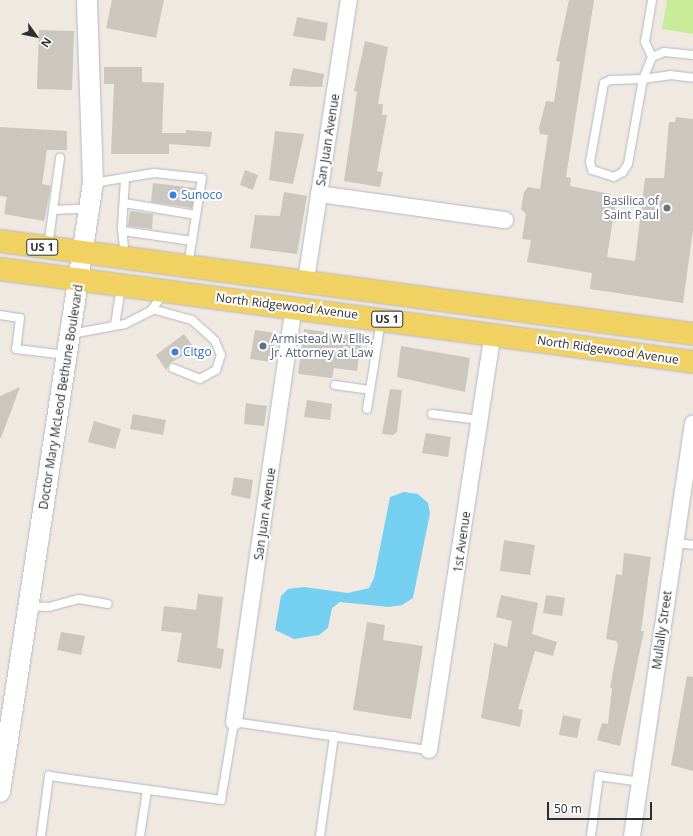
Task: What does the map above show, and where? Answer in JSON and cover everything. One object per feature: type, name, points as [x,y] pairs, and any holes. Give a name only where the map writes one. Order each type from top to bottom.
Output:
[{"type":"main road","name":"US 1","points":[[0,240],[84,253],[306,280],[693,334]]},
{"type":"main road","name":"North Ridgewood Avenue","points":[[0,269],[121,286],[381,318],[693,362]]},
{"type":"street","name":"Doctor Mary McLeod Bethune Boulevard","points":[[0,792],[8,678],[28,606],[80,280],[93,183],[87,0]]},
{"type":"street","name":"San Juan Avenue","points":[[306,280],[349,0]]},
{"type":"street","points":[[319,194],[505,220]]},
{"type":"street","name":"San Juan Avenue","points":[[234,722],[294,307]]},
{"type":"street","name":"1st Avenue","points":[[429,750],[493,334]]},
{"type":"street","name":"Mullally Street","points":[[632,836],[693,423]]},
{"type":"lane","points":[[652,0],[645,42],[652,57]]},
{"type":"lane","points":[[693,55],[664,52],[652,57],[643,79],[628,164],[623,172],[614,177],[599,174],[592,170],[590,162],[604,83],[643,79],[670,75],[693,78]]},
{"type":"lane","points":[[48,248],[60,158]]},
{"type":"lane","points":[[93,183],[125,180],[154,173],[202,178],[188,265]]},
{"type":"lane","points":[[125,180],[122,232],[125,258]]},
{"type":"lane","points":[[124,203],[196,215]]},
{"type":"lane","points":[[54,210],[90,208]]},
{"type":"lane","points":[[122,232],[192,241]]},
{"type":"lane","points":[[115,325],[121,286]]},
{"type":"lane","points":[[71,334],[115,325],[152,309],[165,291]]},
{"type":"lane","points":[[152,309],[192,320],[215,341],[220,355],[216,370],[200,379],[173,368]]},
{"type":"lane","points":[[0,315],[20,318],[16,349],[67,356]]},
{"type":"lane","points":[[367,409],[381,318]]},
{"type":"lane","points":[[335,385],[370,390]]},
{"type":"lane","points":[[432,414],[480,420]]},
{"type":"lane","points":[[675,542],[693,545]]},
{"type":"lane","points":[[28,606],[49,607],[80,599],[108,604]]},
{"type":"lane","points":[[41,836],[50,776],[221,800],[234,722],[429,750]]},
{"type":"lane","points":[[320,836],[334,736]]},
{"type":"lane","points":[[591,836],[599,776],[641,782]]},
{"type":"lane","points":[[140,836],[147,790]]},
{"type":"green space","points":[[667,0],[693,0],[693,34],[662,29]]},
{"type":"water","points":[[404,492],[418,494],[428,503],[430,513],[413,598],[402,605],[389,607],[340,602],[332,608],[328,628],[319,635],[294,639],[275,630],[281,596],[288,589],[304,587],[348,593],[369,588],[374,578],[390,497]]},
{"type":"building","points":[[112,0],[164,0],[156,38],[106,28]]},
{"type":"building","points":[[569,0],[594,0],[566,177],[571,178],[570,186],[610,194],[616,201],[607,257],[635,261],[645,178],[664,178],[669,122],[675,122],[676,117],[693,119],[693,230],[683,303],[590,289],[592,273],[527,262],[531,240],[522,239],[526,214],[521,209],[524,192],[528,187],[540,189],[548,135],[540,134],[539,128],[546,101],[554,102],[560,62],[556,61]]},
{"type":"building","points":[[297,17],[328,23],[325,41],[293,36]]},
{"type":"building","points":[[39,30],[74,31],[72,90],[37,89]]},
{"type":"building","points":[[365,41],[388,47],[378,104],[383,104],[382,115],[387,115],[377,171],[383,172],[380,187],[344,181],[357,92],[354,91]]},
{"type":"building","points":[[104,67],[142,67],[142,82],[164,83],[162,133],[186,133],[186,130],[212,132],[210,147],[169,144],[169,154],[111,154],[114,84],[104,84]]},
{"type":"building","points":[[293,68],[324,74],[322,87],[289,86]]},
{"type":"building","points":[[0,127],[67,131],[67,150],[47,150],[42,184],[51,186],[44,221],[4,214],[7,197],[0,196]]},
{"type":"building","points":[[275,131],[304,134],[293,184],[269,180]]},
{"type":"building","points":[[245,170],[258,175],[253,190],[240,185]]},
{"type":"building","name":"Sunoco","points":[[153,183],[195,188],[192,208],[151,202]]},
{"type":"building","points":[[284,192],[307,196],[297,254],[250,248],[255,215],[280,216]]},
{"type":"building","points":[[130,211],[153,214],[152,229],[128,226]]},
{"type":"building","points":[[304,329],[362,337],[357,371],[334,368],[332,378],[298,374]]},
{"type":"building","name":"Armistead W. Ellis, Jr. Attorney at Law","points":[[255,330],[276,333],[271,362],[250,359]]},
{"type":"building","name":"Citgo","points":[[184,334],[195,349],[170,363],[166,370],[156,355]]},
{"type":"building","points":[[401,346],[470,358],[465,392],[397,377]]},
{"type":"building","points":[[20,387],[1,438],[0,438],[0,396]]},
{"type":"building","points":[[390,389],[402,390],[397,432],[393,435],[382,434]]},
{"type":"building","points":[[307,400],[332,404],[330,420],[304,417]]},
{"type":"building","points":[[246,403],[267,406],[264,426],[244,424]]},
{"type":"building","points":[[133,414],[166,420],[163,435],[130,429]]},
{"type":"building","points":[[94,421],[121,429],[115,449],[88,442]]},
{"type":"building","points":[[426,433],[451,437],[448,457],[422,453]]},
{"type":"building","points":[[234,477],[253,480],[250,499],[231,495]]},
{"type":"building","points":[[504,540],[535,545],[530,575],[500,571]]},
{"type":"building","points":[[624,553],[651,557],[641,631],[644,631],[620,746],[597,740],[602,723],[608,724],[612,688],[610,688],[618,645],[616,641],[606,639],[616,574],[622,575]]},
{"type":"building","points":[[198,594],[223,597],[217,648],[224,649],[221,669],[177,662],[182,633],[161,631],[164,606],[196,610]]},
{"type":"building","points":[[501,595],[538,603],[532,634],[557,642],[553,656],[535,651],[518,709],[523,710],[520,727],[481,718],[494,643],[507,647],[512,621],[496,617]]},
{"type":"building","points":[[546,595],[565,598],[562,616],[543,613]]},
{"type":"building","points":[[367,622],[385,625],[383,640],[423,646],[411,719],[353,710]]},
{"type":"building","points":[[61,632],[85,636],[81,655],[57,650]]},
{"type":"building","points":[[687,676],[693,677],[693,771],[671,765]]},
{"type":"building","points":[[563,715],[581,719],[577,738],[559,735]]},
{"type":"place","name":"Sunoco","points":[[173,195]]},
{"type":"place","name":"Basilica of Saint Paul","points":[[667,208]]},
{"type":"place","name":"Armistead W. Ellis, Jr. Attorney at Law","points":[[263,346]]},
{"type":"place","name":"Citgo","points":[[175,352]]}]
